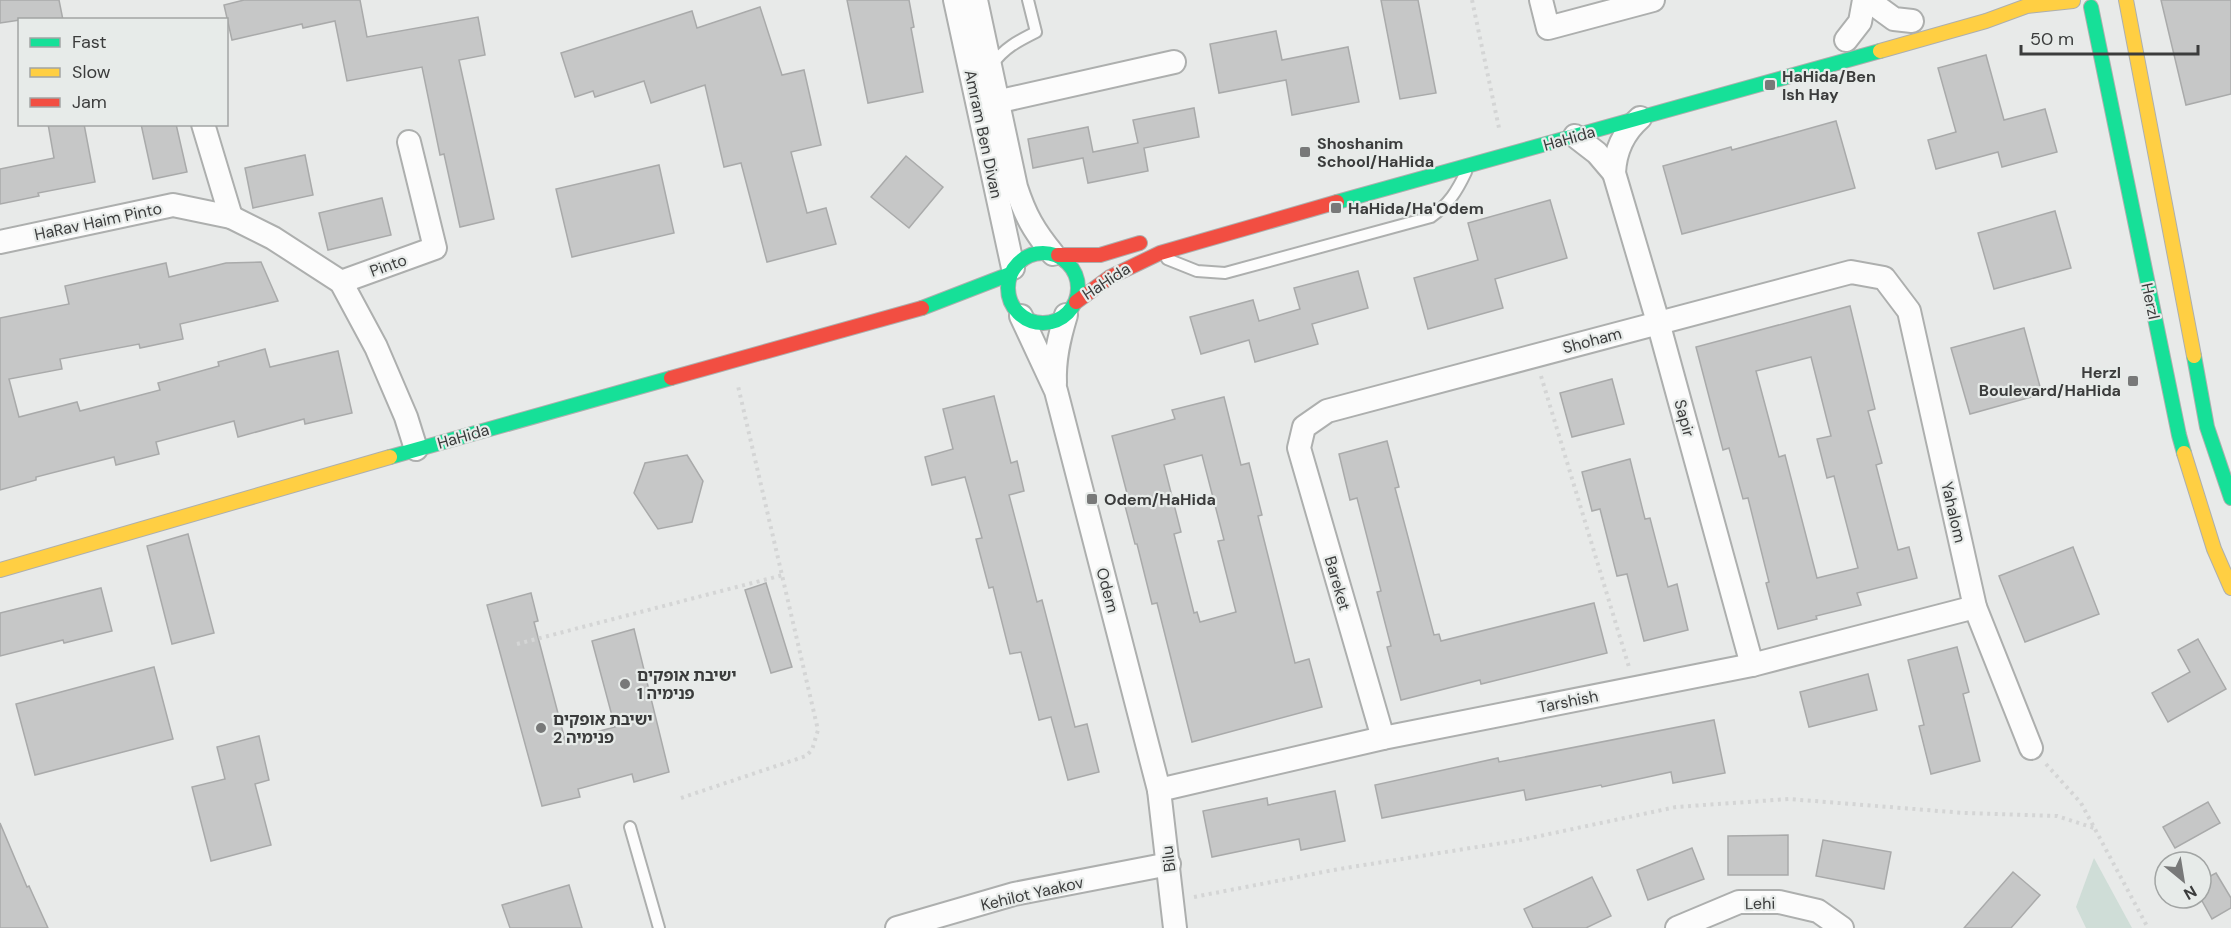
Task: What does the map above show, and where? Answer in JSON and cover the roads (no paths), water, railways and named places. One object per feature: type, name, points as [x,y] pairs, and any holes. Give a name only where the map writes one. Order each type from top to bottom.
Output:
[{"type":"street","name":"Amram Ben Divan","points":[[955,0],[1012,271]]},
{"type":"street","name":"Amram Ben Divan","points":[[976,0],[1016,187],[1026,216],[1036,232],[1056,254]]},
{"type":"street","points":[[1541,0],[1548,28],[1653,0]]},
{"type":"street","points":[[1840,42],[1860,22],[1866,0],[1894,19],[1916,20]]},
{"type":"street","points":[[2072,0],[2091,7],[2109,7],[2126,0]]},
{"type":"street","name":"HaHida","points":[[1071,308],[1110,276],[1156,254],[1986,21],[2027,6],[2072,0]]},
{"type":"street","name":"Herzl","points":[[2126,0],[2207,426],[2231,498]]},
{"type":"street","name":"Herzl","points":[[2091,7],[2179,435],[2214,549],[2231,588]]},
{"type":"street","points":[[1840,42],[1916,20]]},
{"type":"street","name":"Amram Ben Divan","points":[[996,102],[1174,62]]},
{"type":"street","name":"Sapir","points":[[1640,118],[1621,141],[1614,162],[1614,173],[1658,322],[1752,665]]},
{"type":"street","points":[[204,126],[231,217]]},
{"type":"street","name":"Sapir","points":[[1575,136],[1597,153],[1614,173]]},
{"type":"street","name":"Pinto","points":[[341,282],[435,248],[409,142]]},
{"type":"street","name":"HaRav Haim Pinto","points":[[0,242],[173,205],[231,217],[273,238],[341,282],[376,347],[406,417],[416,449]]},
{"type":"street","name":"HaHida","points":[[1056,254],[1083,257],[1102,256],[1154,238]]},
{"type":"street","points":[[1035,253],[1056,254],[1067,261],[1074,270],[1078,280],[1078,291],[1071,308],[1058,320],[1039,323],[1017,311],[1008,296],[1008,285],[1012,271],[1027,256],[1035,253]]},
{"type":"street","name":"HaHida","points":[[0,570],[416,449],[926,307],[1012,271]]},
{"type":"street","name":"Shoham","points":[[1304,427],[1328,411],[1851,272],[1884,278]]},
{"type":"street","name":"Yahalom","points":[[1884,278],[1909,310],[1975,607],[2031,748]]},
{"type":"street","name":"HaHida","points":[[926,307],[986,303],[1017,311]]},
{"type":"street","name":"Odem","points":[[1071,308],[1058,344],[1054,367],[1056,391],[1160,790]]},
{"type":"street","name":"Odem","points":[[1017,311],[1056,391]]},
{"type":"street","name":"Bareket","points":[[1304,427],[1299,448],[1383,738]]},
{"type":"street","name":"Tarshish","points":[[1160,790],[1383,738],[1752,665],[1975,607]]},
{"type":"street","name":"Bilu","points":[[1160,790],[1175,928]]},
{"type":"street","name":"Kehilot Yaakov","points":[[897,928],[1014,894],[1169,864]]},
{"type":"street","name":"Lehi","points":[[1677,928],[1739,902],[1779,902],[1818,911],[1842,928]]},
{"type":"lane","points":[[990,69],[1001,53],[1016,42],[1036,33],[1028,0]]},
{"type":"lane","points":[[1156,254],[1197,271],[1225,273],[1431,217],[1446,206],[1455,194],[1469,165]]},
{"type":"lane","points":[[630,827],[659,928]]},
{"type":"place","name":"HaHida/Ben Ish Hay","points":[[1770,85]]},
{"type":"place","name":"Shoshanim School/HaHida","points":[[1305,152]]},
{"type":"place","name":"HaHida/Ha'Odem","points":[[1336,208]]},
{"type":"place","name":"Herzl Boulevard/HaHida","points":[[2133,381]]},
{"type":"place","name":"Odem/HaHida","points":[[1092,499]]},
{"type":"place","name":"ישיבת אופקים פנימיה 1","points":[[625,684]]},
{"type":"place","name":"ישיבת אופקים פנימיה 2","points":[[541,728]]}]
